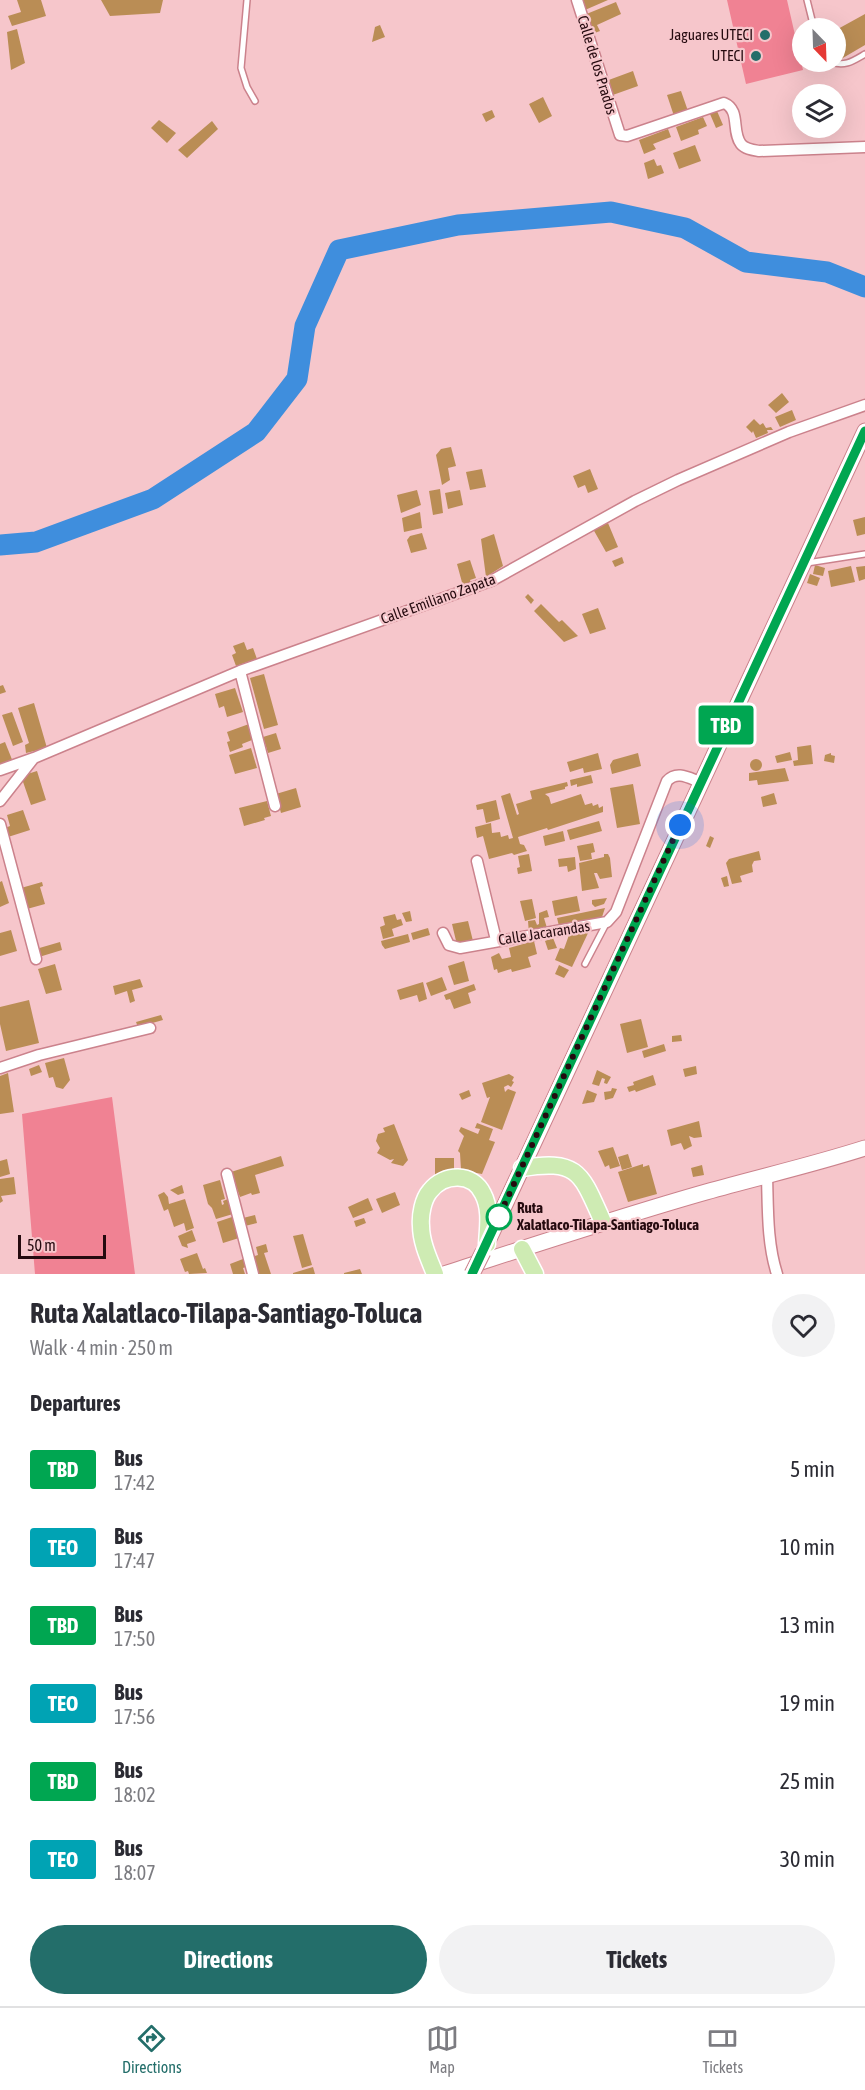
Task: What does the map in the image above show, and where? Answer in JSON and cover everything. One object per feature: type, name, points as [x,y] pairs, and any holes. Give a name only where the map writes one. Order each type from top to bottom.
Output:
[{"type":"main road","points":[[472,1274],[801,564],[865,431]]},
{"type":"main road","points":[[444,1274],[603,1222],[816,1164],[865,1148]]},
{"type":"main road","points":[[522,1168],[545,1164],[560,1165],[574,1171],[583,1180],[603,1222]]},
{"type":"main road","points":[[435,1274],[426,1250],[421,1226],[423,1207],[429,1192],[438,1183],[448,1178],[468,1179],[483,1192],[489,1218],[485,1248]]},
{"type":"main road","points":[[522,1249],[534,1274]]},
{"type":"street","name":"Calle de los Prados","points":[[577,0],[620,135],[627,136],[724,104],[734,112],[738,138],[742,145],[749,149],[759,152],[865,147]]},
{"type":"street","name":"Calle Emiliano Zapata","points":[[0,770],[34,758],[240,671],[490,581],[635,501],[678,480],[789,432],[865,405]]},
{"type":"street","points":[[240,671],[274,806]]},
{"type":"street","points":[[0,801],[34,758]]},
{"type":"street","name":"Calle Jacarandas","points":[[443,933],[445,940],[455,948],[607,922],[615,912],[668,781],[679,775],[700,782]]},
{"type":"street","points":[[0,824],[36,959]]},
{"type":"street","points":[[477,861],[496,940]]},
{"type":"street","points":[[0,1068],[39,1055],[150,1028]]},
{"type":"street","points":[[227,1174],[253,1274]]},
{"type":"street","points":[[766,1176],[772,1250],[777,1274]]},
{"type":"lane","points":[[247,0],[241,68],[247,87],[255,101]]},
{"type":"lane","points":[[807,0],[812,18]]},
{"type":"lane","points":[[846,63],[865,54]]},
{"type":"lane","points":[[801,564],[865,554]]},
{"type":"lane","points":[[585,964],[607,922]]},
{"type":"shaded area","name":"Jaguares UTECI","points":[[727,0],[787,0],[792,22],[792,72],[795,72],[746,84]]},
{"type":"shaded area","points":[[112,1097],[135,1274],[35,1274],[22,1114]]},
{"type":"building","points":[[17,0],[41,0],[46,16],[12,26],[8,16],[21,12]]},
{"type":"building","points":[[101,0],[163,0],[160,13],[110,16]]},
{"type":"building","points":[[581,0],[608,0],[585,10]]},
{"type":"building","points":[[616,2],[621,14],[597,25],[600,31],[592,34],[584,15]]},
{"type":"building","points":[[865,14],[865,45],[846,56],[846,24]]},
{"type":"building","points":[[380,25],[385,37],[372,42],[375,27]]},
{"type":"building","points":[[17,29],[25,63],[11,70],[7,32]]},
{"type":"building","points":[[633,71],[638,86],[610,96],[606,81]]},
{"type":"building","points":[[681,91],[688,111],[674,116],[667,95]]},
{"type":"building","points":[[543,97],[552,116],[539,123],[529,104]]},
{"type":"building","points":[[492,110],[495,117],[486,122],[482,114]]},
{"type":"building","points":[[717,111],[723,125],[716,128],[710,114]]},
{"type":"building","points":[[703,117],[707,126],[698,130],[699,134],[681,141],[676,127]]},
{"type":"building","points":[[159,120],[176,133],[167,143],[151,128]]},
{"type":"building","points":[[212,121],[218,129],[187,158],[178,150]]},
{"type":"building","points":[[668,129],[671,137],[653,144],[656,149],[644,154],[639,140]]},
{"type":"building","points":[[695,145],[701,161],[679,169],[673,153]]},
{"type":"building","points":[[654,159],[657,166],[661,165],[664,173],[648,179],[644,163]]},
{"type":"building","points":[[782,393],[789,402],[776,413],[768,405]]},
{"type":"building","points":[[792,410],[796,420],[780,427],[775,417]]},
{"type":"building","points":[[754,419],[760,425],[763,423],[766,428],[771,427],[773,430],[767,430],[768,433],[756,438],[753,431],[752,433],[746,427]]},
{"type":"building","points":[[451,447],[456,466],[448,468],[450,480],[442,485],[436,455],[441,449]]},
{"type":"building","points":[[482,469],[486,487],[470,490],[466,472]]},
{"type":"building","points":[[590,469],[598,489],[588,493],[585,485],[578,488],[573,476]]},
{"type":"building","points":[[440,489],[443,513],[433,515],[429,491]]},
{"type":"building","points":[[417,490],[421,505],[401,513],[397,495]]},
{"type":"building","points":[[460,490],[463,505],[448,509],[445,493]]},
{"type":"building","points":[[420,512],[422,528],[404,532],[402,518]]},
{"type":"building","points":[[865,517],[865,534],[857,536],[853,520]]},
{"type":"building","points":[[608,523],[618,547],[606,552],[593,529]]},
{"type":"building","points":[[422,533],[427,549],[411,553],[407,540],[410,536]]},
{"type":"building","points":[[494,534],[503,566],[486,577],[481,539]]},
{"type":"building","points":[[622,557],[624,563],[615,567],[612,561]]},
{"type":"building","points":[[470,560],[476,578],[463,586],[457,564]]},
{"type":"building","points":[[815,565],[825,568],[823,576],[813,574]]},
{"type":"building","points":[[851,566],[855,582],[831,587],[828,571]]},
{"type":"building","points":[[865,566],[865,579],[859,581],[856,567]]},
{"type":"building","points":[[810,574],[820,578],[817,586],[807,583]]},
{"type":"building","points":[[528,594],[534,600],[531,604],[525,597]]},
{"type":"building","points":[[541,604],[559,622],[562,620],[578,636],[564,642],[534,611]]},
{"type":"building","points":[[598,608],[606,629],[590,634],[582,614]]},
{"type":"building","points":[[244,642],[247,650],[253,648],[257,659],[236,666],[232,655],[236,653],[233,646]]},
{"type":"building","points":[[264,674],[278,725],[264,729],[250,678]]},
{"type":"building","points":[[3,685],[6,692],[0,694],[0,686]]},
{"type":"building","points":[[235,688],[243,712],[227,717],[224,706],[219,708],[215,694]]},
{"type":"building","points":[[34,703],[47,748],[26,753],[25,745],[29,743],[18,708]]},
{"type":"building","points":[[12,712],[23,742],[13,746],[2,715]]},
{"type":"building","points":[[249,724],[252,740],[242,744],[243,747],[230,752],[227,732]]},
{"type":"building","points":[[276,733],[281,749],[268,753],[263,737]]},
{"type":"building","points":[[5,742],[13,762],[0,767],[0,744]]},
{"type":"building","points":[[811,745],[813,764],[794,766],[793,761],[798,760],[797,747]]},
{"type":"building","points":[[251,748],[257,768],[235,774],[229,755]]},
{"type":"building","points":[[790,752],[792,760],[777,763],[775,756]]},
{"type":"building","points":[[598,753],[602,769],[584,773],[583,768],[570,772],[567,762]]},
{"type":"building","points":[[638,753],[641,766],[612,774],[610,765],[613,760]]},
{"type":"building","points":[[831,753],[835,756],[834,763],[824,761],[825,755]]},
{"type":"building","points":[[758,759],[762,765],[758,771],[754,771],[750,763]]},
{"type":"building","points":[[785,768],[789,781],[758,785],[757,780],[749,781],[749,773]]},
{"type":"building","points":[[37,771],[46,800],[31,805],[21,776]]},
{"type":"building","points":[[591,775],[593,783],[577,787],[577,784],[571,786],[570,780]]},
{"type":"building","points":[[567,782],[568,786],[565,789],[545,794],[549,797],[551,804],[581,794],[585,805],[598,804],[599,808],[603,806],[603,812],[518,837],[520,844],[524,845],[527,851],[489,859],[483,836],[477,838],[475,827],[491,823],[492,833],[500,832],[501,837],[508,835],[509,839],[513,838],[501,796],[510,793],[517,815],[519,814],[516,804],[532,799],[530,791]]},
{"type":"building","points":[[633,784],[640,824],[617,828],[610,788]]},
{"type":"building","points":[[296,788],[301,807],[281,813],[276,794]]},
{"type":"building","points":[[774,793],[777,804],[763,807],[761,797]]},
{"type":"building","points":[[496,800],[500,819],[486,823],[483,809],[477,810],[476,805]]},
{"type":"building","points":[[267,801],[271,816],[244,826],[239,808]]},
{"type":"building","points":[[23,810],[30,830],[8,837],[5,828],[10,826],[7,815]]},
{"type":"building","points":[[599,821],[602,831],[570,840],[567,830]]},
{"type":"building","points":[[563,831],[565,841],[545,846],[543,836]]},
{"type":"building","points":[[710,836],[714,838],[710,848],[706,846]]},
{"type":"building","points":[[593,843],[595,852],[591,853],[592,859],[580,861],[577,846]]},
{"type":"building","points":[[759,851],[761,860],[754,861],[753,872],[740,876],[742,882],[732,884],[726,863],[729,859]]},
{"type":"building","points":[[529,854],[532,871],[518,874],[517,868],[520,867],[518,856]]},
{"type":"building","points":[[604,854],[608,854],[610,858],[612,877],[600,879],[597,873],[594,873],[599,888],[582,891],[579,863],[604,857]]},
{"type":"building","points":[[575,857],[576,869],[568,872],[567,866],[559,867],[558,859]]},
{"type":"building","points":[[727,876],[729,886],[724,887],[721,878]]},
{"type":"building","points":[[2,881],[9,903],[0,907],[0,882]]},
{"type":"building","points":[[42,882],[43,886],[40,887],[45,904],[27,909],[21,888]]},
{"type":"building","points":[[577,896],[580,911],[555,916],[552,901]]},
{"type":"building","points":[[607,898],[604,904],[595,907],[592,904],[592,900]]},
{"type":"building","points":[[532,899],[536,918],[525,921],[520,901]]},
{"type":"building","points":[[605,908],[601,920],[559,926],[557,918]]},
{"type":"building","points":[[547,910],[549,917],[544,918],[547,928],[529,934],[528,921],[535,920],[537,925],[539,924],[539,913]]},
{"type":"building","points":[[410,911],[412,921],[406,922],[402,913]]},
{"type":"building","points":[[395,914],[397,920],[401,919],[403,925],[392,929],[394,936],[383,939],[380,927],[385,925],[383,917]]},
{"type":"building","points":[[468,921],[473,941],[457,945],[452,924]]},
{"type":"building","points":[[428,928],[430,935],[413,940],[411,933]]},
{"type":"building","points":[[11,930],[17,951],[0,956],[0,933]]},
{"type":"building","points":[[589,931],[572,967],[555,960],[560,948],[564,949],[569,935]]},
{"type":"building","points":[[408,934],[410,942],[385,949],[382,945],[381,941]]},
{"type":"building","points":[[553,938],[557,948],[548,950],[545,941]]},
{"type":"building","points":[[534,941],[537,954],[528,957],[531,967],[512,972],[511,969],[498,973],[497,969],[494,970],[491,957],[499,953],[502,959],[511,957],[509,948]]},
{"type":"building","points":[[60,942],[62,950],[39,957],[36,949]]},
{"type":"building","points":[[464,961],[469,981],[454,985],[448,966]]},
{"type":"building","points":[[55,964],[62,990],[46,994],[38,969]]},
{"type":"building","points":[[559,965],[569,970],[564,978],[555,974]]},
{"type":"building","points":[[442,977],[447,990],[431,996],[426,983]]},
{"type":"building","points":[[140,979],[143,987],[132,990],[135,1001],[130,1003],[127,991],[115,995],[113,986]]},
{"type":"building","points":[[423,982],[427,999],[419,1002],[417,995],[400,1000],[397,990]]},
{"type":"building","points":[[474,984],[476,990],[468,993],[471,1003],[454,1009],[450,999],[446,1000],[444,995]]},
{"type":"building","points":[[29,1000],[39,1043],[6,1051],[0,1024],[0,1007]]},
{"type":"building","points":[[161,1015],[163,1020],[138,1027],[136,1022]]},
{"type":"building","points":[[641,1019],[648,1047],[627,1053],[620,1024]]},
{"type":"building","points":[[681,1035],[682,1041],[672,1042],[672,1036]]},
{"type":"building","points":[[664,1044],[666,1051],[644,1058],[642,1051]]},
{"type":"building","points":[[64,1058],[70,1080],[63,1089],[56,1087],[53,1077],[49,1078],[45,1063]]},
{"type":"building","points":[[39,1065],[42,1072],[31,1076],[29,1069]]},
{"type":"building","points":[[696,1066],[697,1074],[685,1077],[683,1069]]},
{"type":"building","points":[[597,1070],[611,1077],[607,1084],[602,1078],[599,1086],[592,1084]]},
{"type":"building","points":[[8,1073],[14,1112],[0,1114],[0,1076]]},
{"type":"building","points":[[509,1074],[514,1077],[512,1081],[514,1082],[511,1087],[508,1085],[504,1087],[505,1092],[508,1089],[516,1092],[502,1130],[481,1122],[490,1097],[487,1098],[482,1083]]},
{"type":"building","points":[[653,1075],[656,1085],[629,1092],[627,1087],[634,1085],[633,1082]]},
{"type":"building","points":[[612,1088],[617,1089],[613,1098],[605,1100],[604,1092],[611,1091]]},
{"type":"building","points":[[469,1090],[471,1096],[462,1100],[459,1094]]},
{"type":"building","points":[[587,1090],[597,1094],[594,1102],[582,1104]]},
{"type":"building","points":[[699,1121],[702,1137],[689,1136],[692,1146],[684,1150],[681,1143],[671,1146],[667,1130]]},
{"type":"building","points":[[477,1123],[493,1129],[489,1140],[495,1142],[482,1174],[461,1170],[458,1151],[464,1136],[459,1131],[461,1127],[478,1134],[480,1129],[475,1128]]},
{"type":"building","points":[[394,1124],[408,1160],[403,1166],[391,1163],[394,1159],[390,1160],[377,1153],[380,1148],[376,1141],[378,1134],[385,1132],[383,1128]]},
{"type":"building","points":[[613,1147],[620,1166],[610,1169],[609,1165],[605,1167],[598,1151]]},
{"type":"building","points":[[628,1154],[632,1167],[622,1170],[618,1157]]},
{"type":"building","points":[[281,1156],[284,1166],[255,1175],[260,1193],[240,1197],[231,1172]]},
{"type":"building","points":[[435,1158],[454,1158],[454,1170],[451,1175],[435,1175]]},
{"type":"building","points":[[7,1159],[10,1174],[0,1177],[0,1161]]},
{"type":"building","points":[[643,1164],[643,1167],[649,1165],[657,1194],[628,1202],[618,1172]]},
{"type":"building","points":[[702,1165],[704,1175],[693,1177],[691,1168]]},
{"type":"building","points":[[14,1177],[16,1194],[1,1196],[3,1201],[0,1203],[0,1179]]},
{"type":"building","points":[[220,1180],[225,1199],[221,1200],[222,1205],[223,1201],[228,1199],[233,1214],[216,1219],[208,1204],[203,1185]]},
{"type":"building","points":[[182,1185],[184,1193],[178,1195],[170,1190]]},
{"type":"building","points":[[164,1192],[169,1204],[185,1199],[194,1228],[186,1231],[184,1223],[174,1227],[168,1209],[164,1211],[158,1195]]},
{"type":"building","points":[[395,1192],[400,1205],[382,1213],[376,1199]]},
{"type":"building","points":[[368,1198],[373,1210],[353,1218],[348,1207]]},
{"type":"building","points":[[255,1215],[257,1223],[245,1226],[243,1218]]},
{"type":"building","points":[[232,1217],[239,1238],[223,1243],[217,1222]]},
{"type":"building","points":[[364,1218],[366,1223],[356,1227],[354,1221]]},
{"type":"building","points":[[192,1230],[196,1241],[187,1244],[188,1248],[182,1246],[178,1236]]},
{"type":"building","points":[[303,1234],[312,1265],[302,1268],[293,1236]]},
{"type":"building","points":[[266,1244],[268,1252],[264,1253],[271,1274],[257,1274],[251,1257],[258,1255],[256,1247]]},
{"type":"building","points":[[197,1253],[207,1273],[189,1274],[188,1271],[185,1272],[180,1259]]},
{"type":"building","points":[[243,1259],[246,1267],[243,1268],[245,1274],[233,1274],[230,1264]]},
{"type":"building","points":[[313,1267],[315,1274],[293,1274],[293,1273]]},
{"type":"building","points":[[360,1269],[362,1274],[344,1274],[344,1273]]},
{"type":"waterway","points":[[0,545],[36,542],[153,499],[256,432],[297,379],[305,326],[339,250],[458,225],[611,212],[685,228],[746,262],[827,272],[865,287]]},
{"type":"bus line","name":"TBD","points":[[472,1274],[801,564],[865,431]]},
{"type":"place","name":"Jaguares UTECI","points":[[765,35]]},
{"type":"place","name":"UTECI","points":[[756,56]]},
{"type":"place","name":"Ruta Xalatlaco-Tilapa-Santiago-Toluca","points":[[499,1217]]},
{"type":"route","points":[[499,1217],[495,1225],[680,825]]}]
